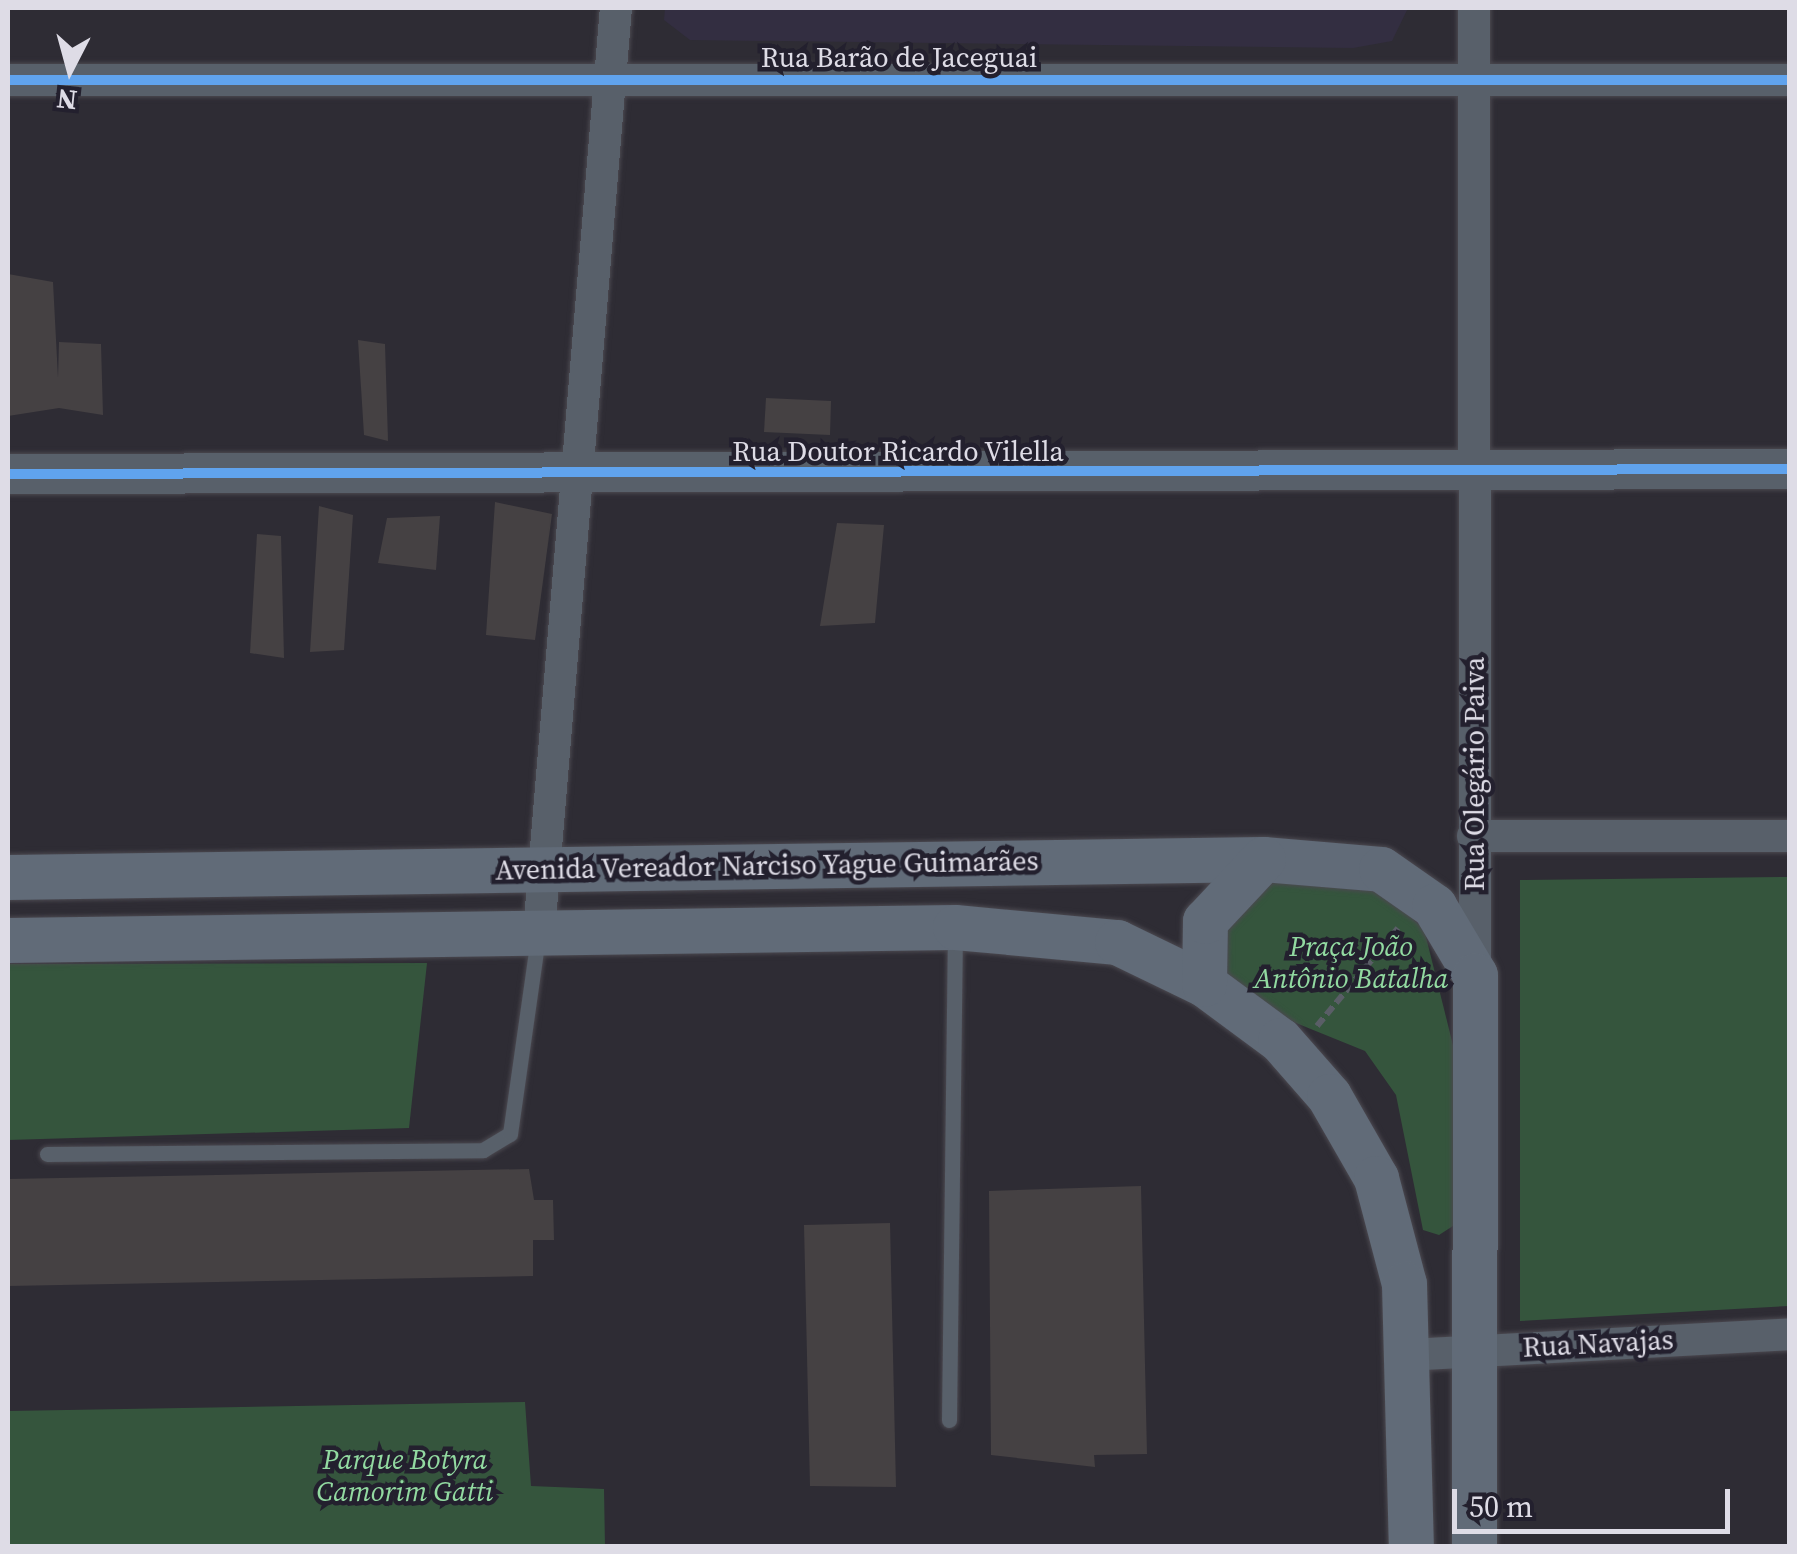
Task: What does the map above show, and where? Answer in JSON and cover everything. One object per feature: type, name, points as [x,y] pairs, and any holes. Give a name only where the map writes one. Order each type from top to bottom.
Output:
[{"type":"main road","name":"Avenida Vereador Narciso Yague Guimarães","points":[[8,877],[1262,859],[1381,869],[1425,897],[1475,975]]},
{"type":"main road","points":[[1204,984],[1205,920],[1262,859]]},
{"type":"main road","points":[[8,940],[955,926],[1118,942],[1204,984],[1293,1055],[1376,1178],[1404,1284],[1411,1546]]},
{"type":"main road","name":"Rua Olegário Paiva","points":[[1474,1545],[1480,1349],[1475,975]]},
{"type":"street","points":[[539,932],[581,475],[616,8]]},
{"type":"street","name":"Rua Olegário Paiva","points":[[1474,8],[1475,975]]},
{"type":"street","name":"Rua Barão de Jaceguai","points":[[8,80],[609,78],[1474,84],[1790,80]]},
{"type":"street","name":"Rua Doutor Ricardo Vilella","points":[[8,474],[1790,469]]},
{"type":"street","points":[[1473,836],[1790,836]]},
{"type":"street","name":"Rua Navajas","points":[[1407,1354],[1790,1334]]},
{"type":"lane","points":[[949,1420],[955,926]]},
{"type":"lane","points":[[47,1154],[483,1150],[510,1134],[539,932]]},
{"type":"path","points":[[1293,1055],[1425,897]]},
{"type":"shaded area","points":[[665,8],[1408,8],[1392,41],[1353,48],[690,40],[664,20]]},
{"type":"green space","name":"Praça João Antônio Batalha","points":[[1288,876],[1375,885],[1424,929],[1461,1077],[1453,1226],[1439,1235],[1423,1230],[1396,1095],[1365,1051],[1291,1021],[1226,975],[1215,952],[1252,890]]},
{"type":"green space","points":[[1789,877],[1789,1306],[1520,1321],[1520,880]]},
{"type":"green space","points":[[427,963],[409,1128],[8,1140],[8,964]]},
{"type":"green space","name":"Parque Botyra Camorim Gatti","points":[[525,1402],[531,1486],[604,1489],[605,1546],[8,1546],[8,1411]]},
{"type":"building","points":[[8,274],[53,282],[58,378],[59,342],[101,344],[103,415],[59,408],[8,416]]},
{"type":"building","points":[[358,340],[385,344],[388,441],[364,435]]},
{"type":"building","points":[[766,398],[831,401],[830,435],[764,432]]},
{"type":"building","points":[[495,502],[552,514],[535,640],[486,635]]},
{"type":"building","points":[[319,506],[353,515],[344,650],[310,652]]},
{"type":"building","points":[[440,516],[436,570],[378,563],[387,518]]},
{"type":"building","points":[[837,523],[884,525],[875,623],[820,626]]},
{"type":"building","points":[[257,534],[281,536],[284,658],[250,653]]},
{"type":"building","points":[[529,1169],[534,1200],[553,1200],[554,1240],[533,1240],[533,1276],[8,1286],[8,1179]]},
{"type":"building","points":[[1141,1186],[1147,1454],[1094,1455],[1095,1467],[991,1455],[989,1191]]},
{"type":"building","points":[[890,1223],[896,1487],[810,1486],[804,1225]]},
{"type":"cycle path","points":[[8,80],[1790,80]]},
{"type":"cycle path","points":[[8,474],[1790,469]]}]
